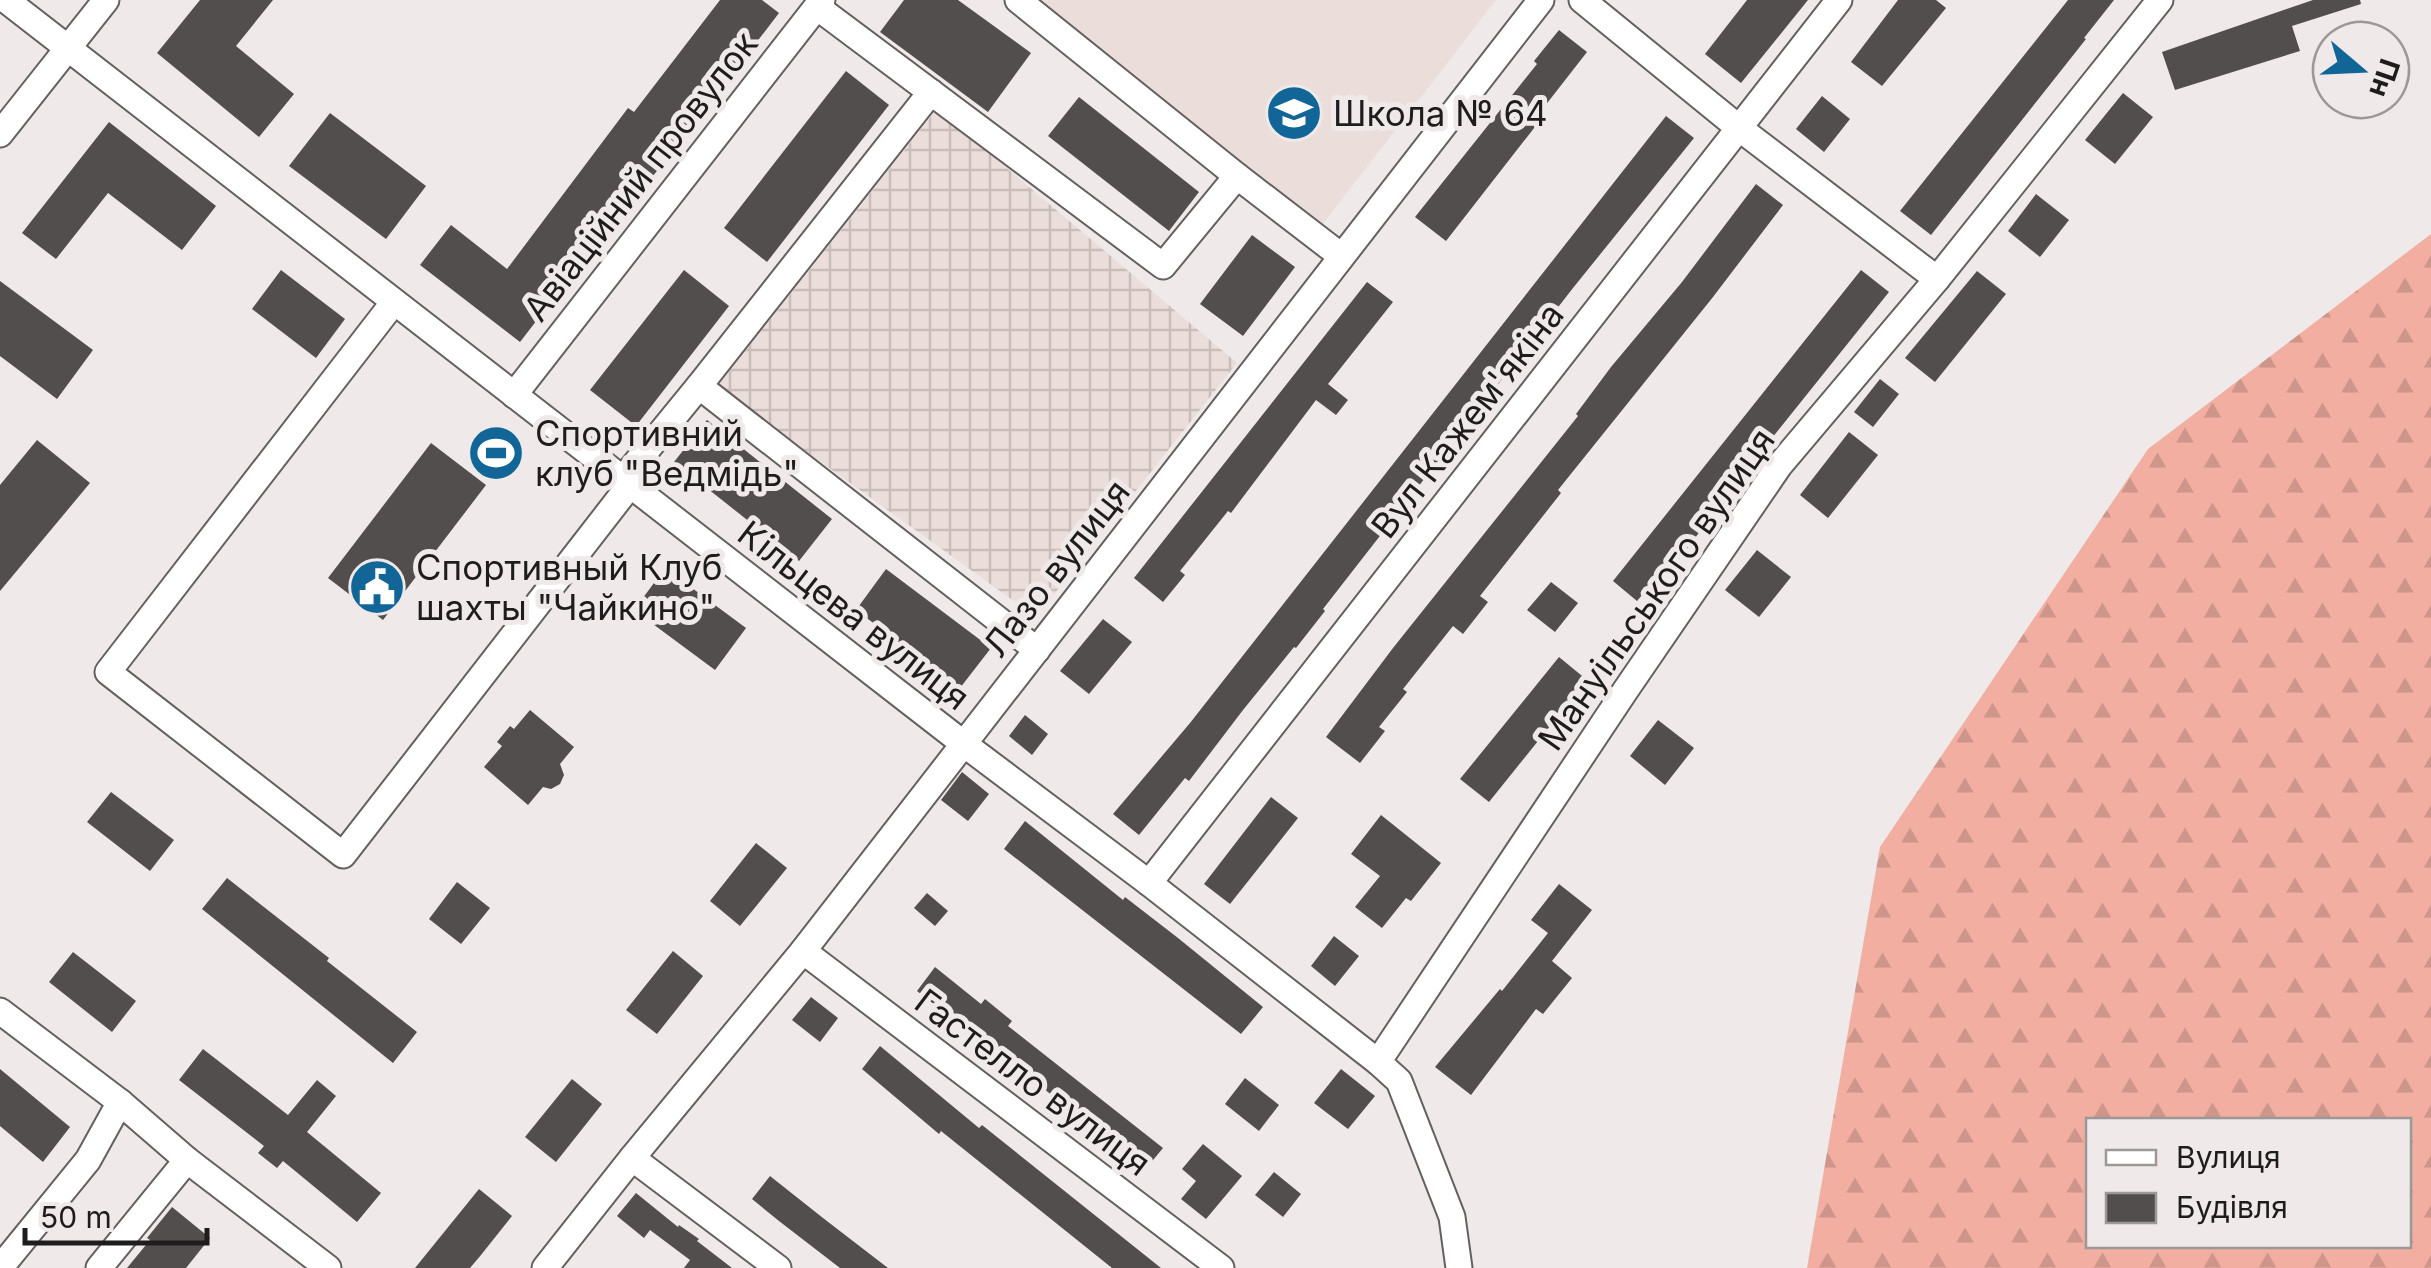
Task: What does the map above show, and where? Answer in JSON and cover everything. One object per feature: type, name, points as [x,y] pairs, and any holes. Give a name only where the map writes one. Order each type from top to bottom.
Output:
[{"type":"street","name":"Кільцева вулиця","points":[[6,0],[1378,1062]]},
{"type":"street","points":[[0,134],[106,0]]},
{"type":"street","points":[[1018,0],[1341,256]]},
{"type":"street","name":"Лазо вулиця","points":[[545,1268],[803,951],[1541,0]]},
{"type":"street","points":[[1582,0],[1740,128],[1937,279]]},
{"type":"street","name":"Вул Кажем'якіна","points":[[1149,883],[1840,0]]},
{"type":"street","name":"Мануільського вулиця","points":[[1378,1062],[1779,466],[1937,279],[2160,0]]},
{"type":"street","points":[[819,3],[1163,266],[1237,176]]},
{"type":"street","name":"Авіаційний провулок","points":[[514,395],[819,3]]},
{"type":"street","points":[[394,302],[108,672],[343,854],[699,386],[931,92]]},
{"type":"street","points":[[699,386],[1037,650]]},
{"type":"street","name":"Гастелло вулиця","points":[[803,951],[1221,1268]]},
{"type":"street","points":[[0,1011],[328,1268]]},
{"type":"street","points":[[1378,1062],[1399,1081],[1452,1217],[1459,1268]]},
{"type":"street","points":[[0,1268],[88,1160],[120,1102]]},
{"type":"street","points":[[632,1158],[778,1268]]},
{"type":"street","points":[[99,1268],[187,1160]]},
{"type":"shaded area","name":"Школа № 64","points":[[1037,0],[1496,0],[1322,225]]},
{"type":"shaded area","points":[[937,109],[1237,363],[1036,617],[717,387]]},
{"type":"green space","points":[[2431,234],[2431,1268],[1807,1268],[1880,847],[2148,449]]},
{"type":"building","points":[[200,0],[273,0],[236,46],[294,94],[259,137],[157,53]]},
{"type":"building","points":[[720,0],[762,0],[779,13],[520,342],[420,265],[451,225],[507,269],[628,108],[634,112]]},
{"type":"building","points":[[904,0],[958,0],[1031,53],[988,112],[880,32]]},
{"type":"building","points":[[1747,0],[1808,0],[1741,83],[1705,54]]},
{"type":"building","points":[[1898,0],[1936,0],[1946,8],[1882,86],[1851,62]]},
{"type":"building","points":[[2068,0],[2114,0],[1931,235],[1900,211]]},
{"type":"building","points":[[2313,0],[2360,0],[2361,4],[2292,26],[2300,51],[2175,90],[2162,52]]},
{"type":"building","points":[[1559,30],[1587,52],[1541,111],[1545,114],[1446,241],[1415,217],[1537,64],[1534,61]]},
{"type":"building","points":[[846,71],[889,105],[767,262],[724,228]]},
{"type":"building","points":[[2123,93],[2153,117],[2115,164],[2085,140]]},
{"type":"building","points":[[1822,96],[1850,119],[1824,152],[1796,129]]},
{"type":"building","points":[[1079,97],[1199,192],[1169,231],[1048,136]]},
{"type":"building","points":[[330,113],[426,186],[386,239],[289,166]]},
{"type":"building","points":[[1666,116],[1694,138],[1573,288],[1296,648],[1189,781],[1185,778],[1139,835],[1113,814],[1190,723]]},
{"type":"building","points":[[109,122],[216,206],[182,250],[108,193],[56,259],[22,233]]},
{"type":"building","points":[[1756,184],[1783,205],[1558,490],[1561,493],[1480,596],[1488,602],[1463,634],[1453,626],[1403,689],[1407,692],[1379,727],[1385,731],[1360,763],[1326,737]]},
{"type":"building","points":[[2036,194],[2069,220],[2040,257],[2008,231]]},
{"type":"building","points":[[1252,235],[1295,267],[1243,336],[1200,304]]},
{"type":"building","points":[[281,270],[345,319],[316,358],[252,309]]},
{"type":"building","points":[[684,270],[729,306],[636,426],[590,390]]},
{"type":"building","points":[[1861,270],[1889,292],[1674,566],[1669,563],[1637,601],[1613,581]]},
{"type":"building","points":[[1977,271],[2006,294],[1935,382],[1905,358]]},
{"type":"building","points":[[0,281],[93,350],[57,399],[0,356]]},
{"type":"building","points":[[1367,282],[1393,302],[1328,384],[1348,400],[1336,415],[1316,400],[1231,513],[1228,511],[1180,571],[1185,575],[1163,602],[1134,578]]},
{"type":"building","points":[[1880,379],[1899,394],[1873,427],[1854,412]]},
{"type":"building","points":[[707,420],[832,519],[799,561],[674,462]]},
{"type":"building","points":[[1849,432],[1878,455],[1828,518],[1800,495]]},
{"type":"building","points":[[37,440],[90,483],[0,591],[0,485]]},
{"type":"building","points":[[431,443],[486,485],[383,620],[328,578]]},
{"type":"building","points":[[1757,550],[1791,577],[1759,617],[1725,590]]},
{"type":"building","points":[[665,568],[746,628],[715,670],[634,610]]},
{"type":"building","points":[[886,569],[991,648],[960,688],[856,610]]},
{"type":"building","points":[[1551,582],[1578,603],[1555,632],[1527,610]]},
{"type":"building","points":[[1103,619],[1132,642],[1089,694],[1060,671]]},
{"type":"building","points":[[1559,657],[1587,680],[1489,802],[1460,779]]},
{"type":"building","points":[[530,710],[574,747],[560,764],[564,775],[560,784],[551,789],[543,787],[528,805],[484,767],[502,746],[497,742]]},
{"type":"building","points":[[1025,715],[1048,734],[1032,755],[1009,736]]},
{"type":"building","points":[[1658,720],[1694,748],[1665,785],[1630,756]]},
{"type":"building","points":[[962,772],[989,794],[968,821],[941,800]]},
{"type":"building","points":[[111,792],[174,840],[150,871],[87,822]]},
{"type":"building","points":[[1271,797],[1298,818],[1230,904],[1204,884]]},
{"type":"building","points":[[1381,815],[1441,863],[1411,901],[1406,898],[1382,928],[1355,907],[1380,876],[1351,854]]},
{"type":"building","points":[[1025,821],[1263,1007],[1241,1034],[1004,849]]},
{"type":"building","points":[[756,843],[787,868],[740,926],[710,901]]},
{"type":"building","points":[[227,878],[417,1032],[393,1063],[202,909]]},
{"type":"building","points":[[457,882],[490,908],[461,944],[429,919]]},
{"type":"building","points":[[1559,884],[1592,910],[1552,961],[1572,978],[1543,1014],[1536,1009],[1471,1095],[1435,1067],[1548,933],[1531,920]]},
{"type":"building","points":[[927,893],[948,911],[935,926],[914,908]]},
{"type":"building","points":[[1334,936],[1359,956],[1335,986],[1311,966]]},
{"type":"building","points":[[673,951],[703,976],[657,1034],[626,1010]]},
{"type":"building","points":[[73,952],[136,1001],[112,1032],[49,982]]},
{"type":"building","points":[[935,967],[981,1004],[985,999],[1012,1021],[1008,1026],[1163,1148],[1144,1171],[1014,1069],[1018,1064],[947,1008],[944,1012],[917,991]]},
{"type":"building","points":[[811,997],[838,1018],[820,1042],[792,1020]]},
{"type":"building","points":[[880,1046],[1161,1268],[1112,1268],[941,1131],[939,1134],[862,1069]]},
{"type":"building","points":[[203,1049],[288,1115],[317,1080],[336,1096],[307,1132],[381,1193],[357,1222],[283,1161],[277,1168],[258,1153],[264,1146],[179,1080]]},
{"type":"building","points":[[0,1069],[70,1127],[43,1162],[0,1126]]},
{"type":"building","points":[[1341,1069],[1375,1096],[1348,1129],[1314,1103]]},
{"type":"building","points":[[1245,1078],[1279,1105],[1259,1131],[1225,1104]]},
{"type":"building","points":[[572,1079],[602,1104],[556,1162],[525,1137]]},
{"type":"building","points":[[1203,1144],[1242,1176],[1206,1219],[1181,1199],[1196,1181],[1182,1169]]},
{"type":"building","points":[[1274,1172],[1301,1194],[1283,1217],[1255,1195]]},
{"type":"building","points":[[770,1176],[888,1268],[840,1268],[779,1221],[752,1199]]},
{"type":"building","points":[[479,1189],[512,1216],[481,1255],[470,1268],[415,1268]]},
{"type":"building","points":[[636,1193],[732,1268],[684,1268],[690,1260],[650,1230],[644,1238],[617,1216]]},
{"type":"building","points":[[172,1207],[210,1238],[186,1268],[127,1268],[150,1240],[147,1238]]},
{"type":"place","name":"Школа № 64","points":[[1294,113]]},
{"type":"place","name":"Спортивний клуб \"Ведмідь\"","points":[[496,453]]},
{"type":"place","name":"Спортивный Клуб шахты \"Чайкино\"","points":[[377,587]]}]
